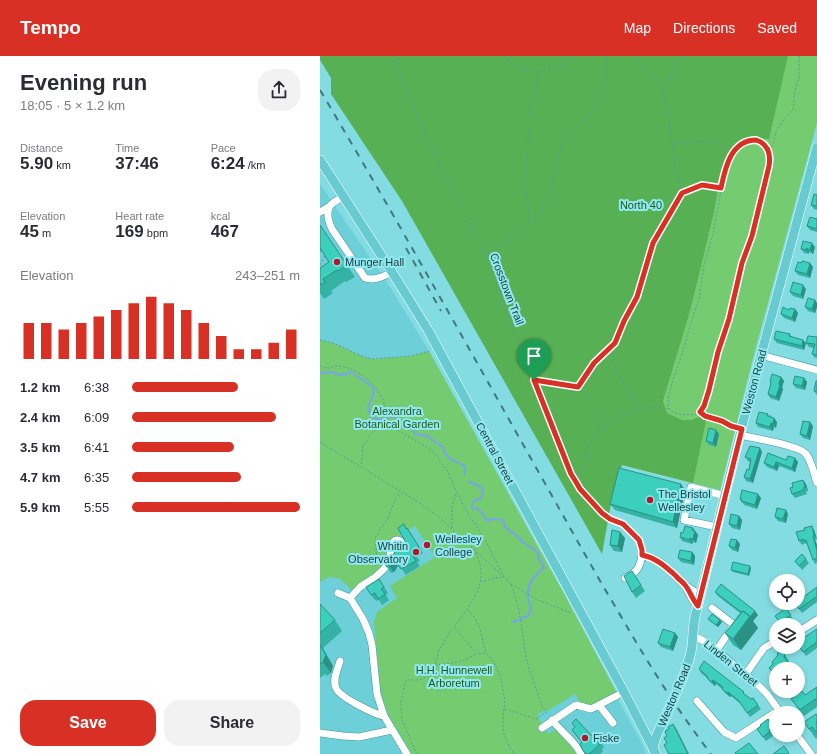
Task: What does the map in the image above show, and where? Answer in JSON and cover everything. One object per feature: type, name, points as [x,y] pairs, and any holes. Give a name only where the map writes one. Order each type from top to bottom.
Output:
[{"type":"main road","name":"Weston Road","points":[[654,752],[666,716],[689,660],[692,645],[693,625],[700,594],[761,355],[817,147]]},
{"type":"main road","name":"Central Street","points":[[320,160],[392,272],[438,348],[624,692],[654,752]]},
{"type":"street","points":[[320,212],[344,196]]},
{"type":"street","points":[[330,206],[328,217],[332,229],[363,276],[370,279],[385,276],[392,272]]},
{"type":"street","points":[[761,355],[817,370]]},
{"type":"street","points":[[731,426],[741,432],[803,451],[809,459],[817,483]]},
{"type":"street","points":[[717,527],[684,520],[691,487],[725,496]]},
{"type":"street","points":[[625,578],[638,568],[642,555],[660,562],[685,585],[700,594]]},
{"type":"street","points":[[350,598],[360,587],[379,574],[390,562]]},
{"type":"street","points":[[685,585],[692,599],[698,606]]},
{"type":"street","points":[[338,593],[350,598],[363,619],[372,645],[377,694],[384,716],[407,754]]},
{"type":"street","points":[[712,608],[734,625],[716,651]]},
{"type":"street","points":[[805,628],[817,620]]},
{"type":"street","name":"Linden Street","points":[[692,636],[700,639],[745,675],[765,692],[776,706]]},
{"type":"street","points":[[745,675],[763,650],[769,644]]},
{"type":"street","points":[[340,661],[334,681],[336,689],[342,696],[384,716]]},
{"type":"street","points":[[542,728],[552,720],[576,706],[591,709],[624,692]]},
{"type":"street","points":[[697,701],[724,732],[736,738],[769,718]]},
{"type":"street","points":[[599,705],[613,723]]},
{"type":"street","points":[[552,720],[581,754]]},
{"type":"street","points":[[320,733],[359,737],[392,730]]},
{"type":"street","points":[[802,742],[809,753]]},
{"type":"path","name":"Crosstown Trail","points":[[393,56],[420,122],[486,255],[516,336],[571,474],[580,489],[602,513],[610,519],[623,524],[639,540],[642,555]]},
{"type":"path","points":[[501,56],[518,68],[539,72],[562,64],[572,56]]},
{"type":"path","points":[[486,255],[520,231],[523,226],[540,215],[549,194],[556,161],[562,142],[570,133],[586,120],[599,101],[607,78],[607,56]]},
{"type":"path","points":[[635,56],[662,88],[669,114],[675,164],[682,193]]},
{"type":"path","points":[[662,88],[685,56]]},
{"type":"path","points":[[768,150],[771,148],[774,141],[776,131],[793,110],[795,90],[799,78],[799,56]]},
{"type":"path","points":[[530,222],[526,188],[526,164],[531,105],[540,72]]},
{"type":"path","points":[[672,144],[712,140],[735,151]]},
{"type":"path","points":[[756,140],[762,143],[768,150],[770,157],[769,166],[752,236],[742,263],[729,319],[718,352],[704,406],[698,414],[682,415],[673,412],[669,408],[668,399],[699,298],[704,266],[713,233],[725,169],[735,151],[740,144],[756,140]]},
{"type":"path","points":[[638,408],[611,362],[615,343],[624,321],[637,297],[653,243],[682,193],[702,185],[721,188]]},
{"type":"path","points":[[320,265],[325,253]]},
{"type":"path","points":[[320,340],[333,343],[364,357],[373,359],[411,356],[429,351]]},
{"type":"path","points":[[578,387],[594,363],[615,343]]},
{"type":"path","points":[[320,366],[323,368],[331,368],[335,366],[347,367],[372,383],[379,392],[384,404],[383,424]]},
{"type":"path","points":[[534,380],[578,387],[594,406],[602,430]]},
{"type":"path","points":[[576,482],[585,466],[588,444],[616,418],[638,408],[669,408]]},
{"type":"path","points":[[700,412],[705,416],[722,421],[731,426]]},
{"type":"path","points":[[361,467],[363,446],[373,432],[383,424]]},
{"type":"path","points":[[383,424],[399,431],[433,452],[447,470],[467,512],[484,538],[504,577]]},
{"type":"path","points":[[320,442],[428,509],[452,529],[511,584],[536,599],[574,614]]},
{"type":"path","points":[[376,566],[377,559],[375,538],[389,516],[393,504],[401,491]]},
{"type":"path","points":[[452,529],[452,507],[456,491]]},
{"type":"path","points":[[418,754],[402,720],[401,702],[406,680],[418,680],[430,675],[435,665],[439,650],[470,606],[481,582],[480,564],[474,549]]},
{"type":"path","points":[[481,582],[493,578],[504,577]]},
{"type":"path","points":[[511,584],[519,610],[529,669],[542,706],[552,720]]},
{"type":"path","points":[[467,610],[474,617],[480,628],[486,653],[491,658],[499,673],[504,693],[505,709],[503,734],[513,754]]},
{"type":"path","points":[[454,627],[476,654]]},
{"type":"path","points":[[435,665],[464,660],[476,654],[486,653]]},
{"type":"path","points":[[505,709],[536,719],[546,712]]},
{"type":"shaded area","name":"Wellesley College","points":[[320,184],[390,287],[429,351],[640,740],[645,750],[645,754],[320,754]]},
{"type":"green space","name":"North 40","points":[[320,56],[788,56],[769,139],[760,138],[742,141],[729,153],[722,169],[714,212],[685,330],[663,401],[667,413],[682,420],[691,420],[699,417],[706,421],[693,483],[622,465],[611,504],[602,554],[402,201],[331,94],[331,78],[320,60]]},
{"type":"green space","name":"North 40","points":[[412,56],[817,56],[817,123],[753,358],[720,490],[622,465],[611,503]]},
{"type":"green space","name":"Wellesley College","points":[[320,340],[333,343],[364,357],[373,359],[411,356],[429,351],[562,590],[618,695],[591,709],[583,707],[575,694],[546,712],[545,710],[537,715],[548,734],[558,728],[580,754],[412,754],[389,716],[381,694],[374,622],[377,612],[397,598],[390,586],[435,557],[415,526],[390,541],[384,563],[378,571],[352,590],[338,578],[329,577],[320,582]]},
{"type":"building","points":[[814,194],[817,195],[817,206],[811,205]]},
{"type":"building","points":[[810,217],[817,219],[817,229],[807,226]]},
{"type":"building","points":[[320,225],[347,265],[323,279],[325,282],[320,285],[320,268],[329,262],[320,248]]},
{"type":"building","points":[[803,241],[812,243],[810,250],[806,248],[806,250],[801,249]]},
{"type":"building","points":[[802,261],[810,263],[807,274],[795,271],[798,262],[801,263]]},
{"type":"building","points":[[793,282],[803,285],[801,295],[790,292]]},
{"type":"building","points":[[808,298],[815,300],[812,309],[805,307]]},
{"type":"building","points":[[783,307],[789,310],[790,308],[795,309],[792,318],[781,314]]},
{"type":"building","points":[[776,331],[790,334],[789,336],[803,340],[802,346],[774,339]]},
{"type":"building","points":[[808,336],[817,337],[817,355],[812,354],[815,344],[806,343]]},
{"type":"building","points":[[772,374],[781,377],[776,397],[768,394]]},
{"type":"building","points":[[795,376],[804,378],[802,386],[793,384]]},
{"type":"building","points":[[817,381],[817,392],[814,391]]},
{"type":"building","points":[[759,412],[768,414],[767,416],[774,418],[773,424],[771,423],[770,427],[756,423]]},
{"type":"building","points":[[803,421],[810,422],[807,436],[800,434]]},
{"type":"building","points":[[709,428],[716,430],[713,443],[706,441]]},
{"type":"building","points":[[750,446],[760,448],[750,479],[744,477],[747,469],[749,470],[751,459],[745,457]]},
{"type":"building","points":[[768,453],[786,460],[788,456],[795,458],[792,468],[776,462],[774,467],[764,463]]},
{"type":"building","name":"The Bristol Wellesley","points":[[619,468],[681,484],[673,522],[610,504]]},
{"type":"building","points":[[803,480],[805,487],[803,488],[804,490],[792,494],[790,488],[793,487],[792,483]]},
{"type":"building","points":[[742,490],[758,494],[755,505],[741,501]]},
{"type":"building","points":[[777,508],[786,510],[783,519],[775,517]]},
{"type":"building","points":[[731,514],[739,516],[737,526],[729,524]]},
{"type":"building","points":[[404,524],[419,547],[413,551],[415,555],[413,556],[416,561],[401,569],[392,556],[395,552],[407,545],[398,528]]},
{"type":"building","points":[[685,526],[693,528],[692,530],[695,531],[693,539],[690,538],[690,540],[680,537]]},
{"type":"building","points":[[812,526],[817,551],[817,558],[813,560],[806,540],[804,541],[803,539],[799,541],[796,532],[805,530],[804,528]]},
{"type":"building","points":[[612,530],[620,532],[618,546],[610,545]]},
{"type":"building","points":[[731,539],[737,540],[735,548],[729,546]]},
{"type":"building","points":[[680,550],[692,552],[691,561],[678,558]]},
{"type":"building","points":[[802,554],[806,559],[799,566],[795,561]]},
{"type":"building","points":[[394,560],[387,567],[385,564],[388,561]]},
{"type":"building","points":[[733,562],[750,566],[748,574],[731,570]]},
{"type":"building","points":[[632,571],[641,585],[632,592],[624,576]]},
{"type":"building","points":[[379,579],[384,587],[381,589],[385,594],[378,599],[375,593],[371,595],[366,587]]},
{"type":"building","points":[[721,584],[755,611],[750,617],[715,592]]},
{"type":"building","points":[[817,587],[817,598],[816,597],[805,605],[805,596]]},
{"type":"building","points":[[320,604],[335,620],[320,633]]},
{"type":"building","points":[[783,610],[787,610],[791,615],[786,618],[777,618],[775,616]]},
{"type":"building","points":[[743,611],[750,616],[733,639],[725,633]]},
{"type":"building","points":[[712,614],[720,620],[716,625],[708,619]]},
{"type":"building","points":[[663,629],[675,633],[670,647],[658,643]]},
{"type":"building","points":[[817,629],[817,642],[805,651],[805,637]]},
{"type":"building","points":[[320,645],[326,655],[323,662],[320,664]]},
{"type":"building","points":[[777,654],[784,654],[784,657],[788,662],[772,662],[778,655]]},
{"type":"building","points":[[704,661],[744,692],[743,693],[751,699],[753,698],[758,705],[747,713],[739,701],[722,689],[723,687],[707,678],[708,677],[699,669]]},
{"type":"building","points":[[817,687],[817,700],[816,701],[815,699],[805,706],[797,706],[791,699],[805,698],[805,695]]},
{"type":"building","points":[[816,714],[817,733],[812,727],[809,729],[805,721]]},
{"type":"building","name":"Fiske","points":[[576,719],[592,736],[594,735],[600,741],[598,743],[599,745],[589,754],[586,754],[582,749],[580,744],[582,742],[572,730],[575,727],[572,723]]},
{"type":"building","points":[[768,719],[769,720],[769,733],[763,737],[757,729],[761,726],[760,725]]},
{"type":"building","points":[[673,724],[688,754],[669,754],[664,745],[667,743],[664,738],[667,736],[665,731]]},
{"type":"building","points":[[749,743],[758,754],[735,753]]},
{"type":"building","points":[[784,746],[789,753],[788,754],[773,754]]},
{"type":"waterway","points":[[320,373],[331,372],[341,375],[351,372],[373,387],[373,394],[368,408],[372,417],[379,420],[390,416],[395,417],[398,422],[403,426],[408,426],[416,434],[428,436],[443,447],[448,457],[465,466],[465,475]]},
{"type":"waterway","points":[[469,482],[481,487],[483,491],[481,498],[474,501],[472,506],[473,508],[479,509],[487,521],[493,519],[503,520],[505,527],[538,553],[539,560],[544,567],[534,577],[528,589],[528,598],[531,610],[528,616],[512,622]]},
{"type":"railway","points":[[320,90],[406,238],[612,602],[664,688],[711,754]]},
{"type":"railway","points":[[406,248],[441,311]]},
{"type":"place","name":"Munger Hall","points":[[337,262]]},
{"type":"place","name":"The Bristol Wellesley","points":[[650,500]]},
{"type":"place","name":"Wellesley College","points":[[427,545]]},
{"type":"place","name":"Whitin Observatory","points":[[416,552]]},
{"type":"place","name":"Fiske","points":[[585,738]]},
{"type":"route","points":[[756,140],[767,147],[770,157],[769,166],[752,236],[742,263],[729,319],[718,352],[709,390],[704,406],[700,412],[705,416],[742,429],[698,606],[692,599],[685,585],[668,568],[660,562],[642,555],[639,540],[623,524],[606,517],[580,489],[571,474],[534,380],[578,387],[594,363],[615,343],[624,321],[637,297],[653,243],[682,193],[702,185],[721,188],[728,162],[740,144],[756,140]]},
{"type":"park label","name":"Alexandra Botanical Garden","points":[[397,417]]},
{"type":"park label","name":"H.H. Hunnewell Arboretum","points":[[454,676]]}]
